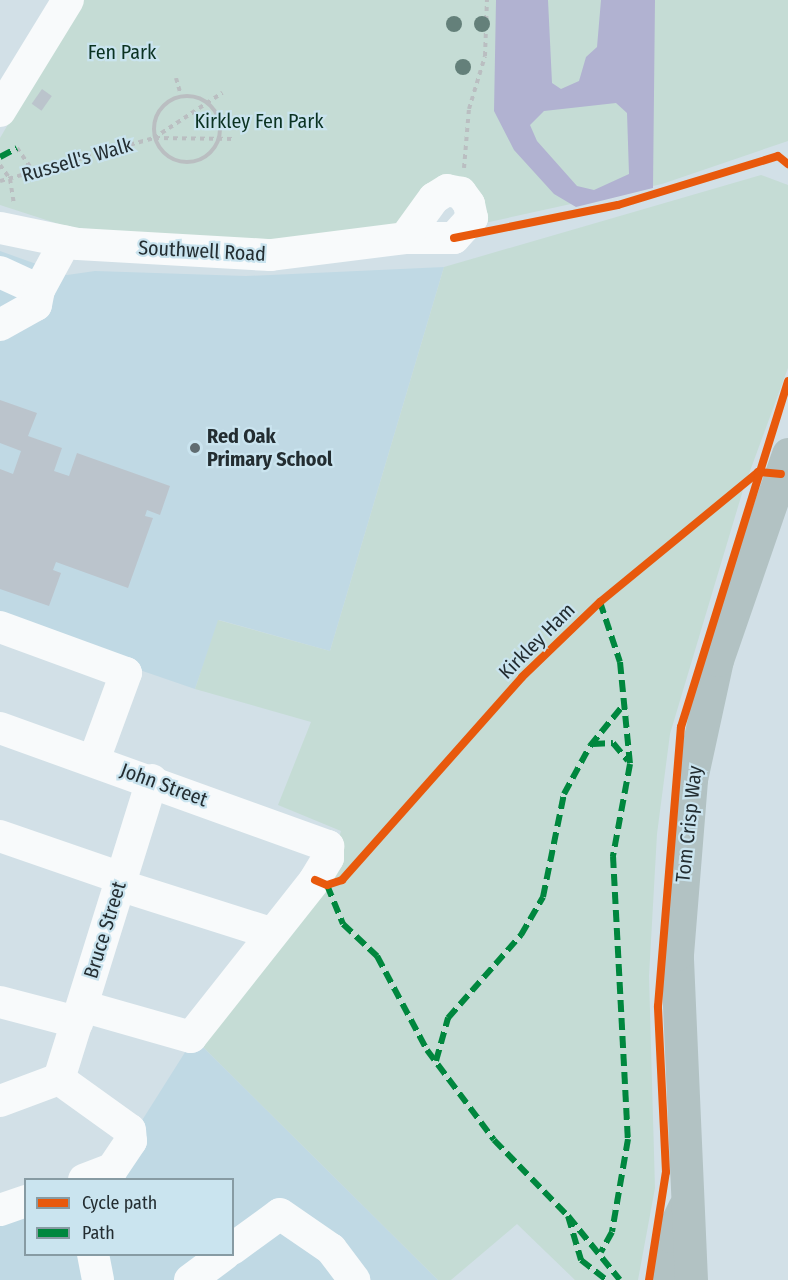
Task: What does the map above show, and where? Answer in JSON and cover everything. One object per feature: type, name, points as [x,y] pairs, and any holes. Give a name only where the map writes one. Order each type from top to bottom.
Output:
[{"type":"highway","name":"Tom Crisp Way","points":[[691,1280],[692,1240],[684,1207],[677,954],[691,779],[717,660],[788,454]]},
{"type":"highway","name":"Tom Crisp Way","points":[[664,1280],[670,1236],[684,1207]]},
{"type":"street","points":[[1,106],[68,0]]},
{"type":"street","name":"Southwell Road","points":[[6,230],[65,242],[271,255],[405,238],[434,198],[447,190],[461,193]]},
{"type":"street","points":[[0,326],[36,305],[39,290],[65,242]]},
{"type":"street","points":[[0,272],[39,290]]},
{"type":"street","points":[[0,627],[126,673],[94,760]]},
{"type":"street","name":"John Street","points":[[0,728],[152,780],[328,846],[328,858],[315,880],[270,933]]},
{"type":"street","name":"Bruce Street","points":[[59,1079],[152,780]]},
{"type":"street","points":[[0,836],[270,933],[191,1037],[80,1014],[0,1002]]},
{"type":"street","points":[[0,1101],[59,1079],[130,1130],[131,1141],[112,1169],[87,1178]]},
{"type":"street","points":[[0,1210],[24,1202]]},
{"type":"street","points":[[234,1248],[280,1214],[331,1249],[354,1280]]},
{"type":"street","points":[[93,1256],[98,1280]]},
{"type":"street","points":[[190,1280],[222,1256]]},
{"type":"path","points":[[461,193],[469,109],[485,56],[487,0]]},
{"type":"path","points":[[176,78],[181,96],[209,103],[219,119],[219,137]]},
{"type":"path","points":[[17,148],[34,172]]},
{"type":"path","points":[[0,165],[10,179],[6,230]]},
{"type":"shaded area","points":[[496,0],[548,0],[552,83],[561,89],[579,81],[586,57],[597,47],[601,0],[655,0],[653,188],[576,207],[554,194],[514,150],[494,111]],"holes":[[[616,103],[627,113],[629,174],[594,190],[577,186],[537,141],[530,125],[544,111]]]},
{"type":"shaded area","name":"Red Oak Primary School","points":[[0,251],[67,275],[95,271],[246,276],[444,267],[330,651],[219,620],[195,689],[0,622]]},
{"type":"shaded area","points":[[194,1038],[438,1280],[0,1280],[0,1219],[24,1209],[24,1256],[234,1256],[234,1178],[106,1178]]},
{"type":"green space","name":"Kirkley Fen Park","points":[[81,0],[788,0],[788,141],[662,184],[480,224],[467,186],[404,227],[266,244],[68,227],[0,205],[0,138]]},
{"type":"green space","points":[[761,175],[788,185],[788,368],[743,490],[670,734],[657,834],[649,976],[655,1188],[638,1280],[575,1280],[517,1224],[451,1280],[438,1280],[194,1038],[330,867],[341,831],[278,805],[311,722],[195,689],[218,620],[330,651],[444,267]]},
{"type":"building","points":[[42,89],[52,96],[42,111],[32,104]]},
{"type":"building","points":[[0,400],[37,413],[28,436],[62,448],[54,471],[69,476],[77,453],[170,486],[160,515],[147,510],[145,516],[153,518],[128,588],[56,562],[53,570],[61,573],[49,606],[0,589],[0,469],[13,474],[21,451],[0,443]]},
{"type":"marked path","points":[[0,157],[17,148]]},
{"type":"marked path","points":[[600,602],[620,662],[630,764],[613,856],[628,1139],[612,1232],[601,1252]]},
{"type":"marked path","points":[[436,1061],[448,1018],[521,935],[543,897],[564,794],[590,746],[625,703]]},
{"type":"marked path","points":[[593,744],[613,743],[628,761]]},
{"type":"marked path","points":[[327,885],[343,924],[377,956],[427,1050],[494,1140],[568,1216],[581,1260],[607,1280]]},
{"type":"marked path","points":[[568,1216],[620,1280]]},
{"type":"cycle path","points":[[454,238],[618,205],[778,156],[788,164]]},
{"type":"cycle path","points":[[649,1280],[666,1172],[658,1006],[681,727],[788,381]]},
{"type":"cycle path","name":"Kirkley Ham","points":[[315,880],[327,885],[342,880],[522,677],[600,602],[758,472],[781,474]]},
{"type":"place","name":"Red Oak Primary School","points":[[195,448]]},
{"type":"park label","name":"Fen Park","points":[[122,52]]}]
